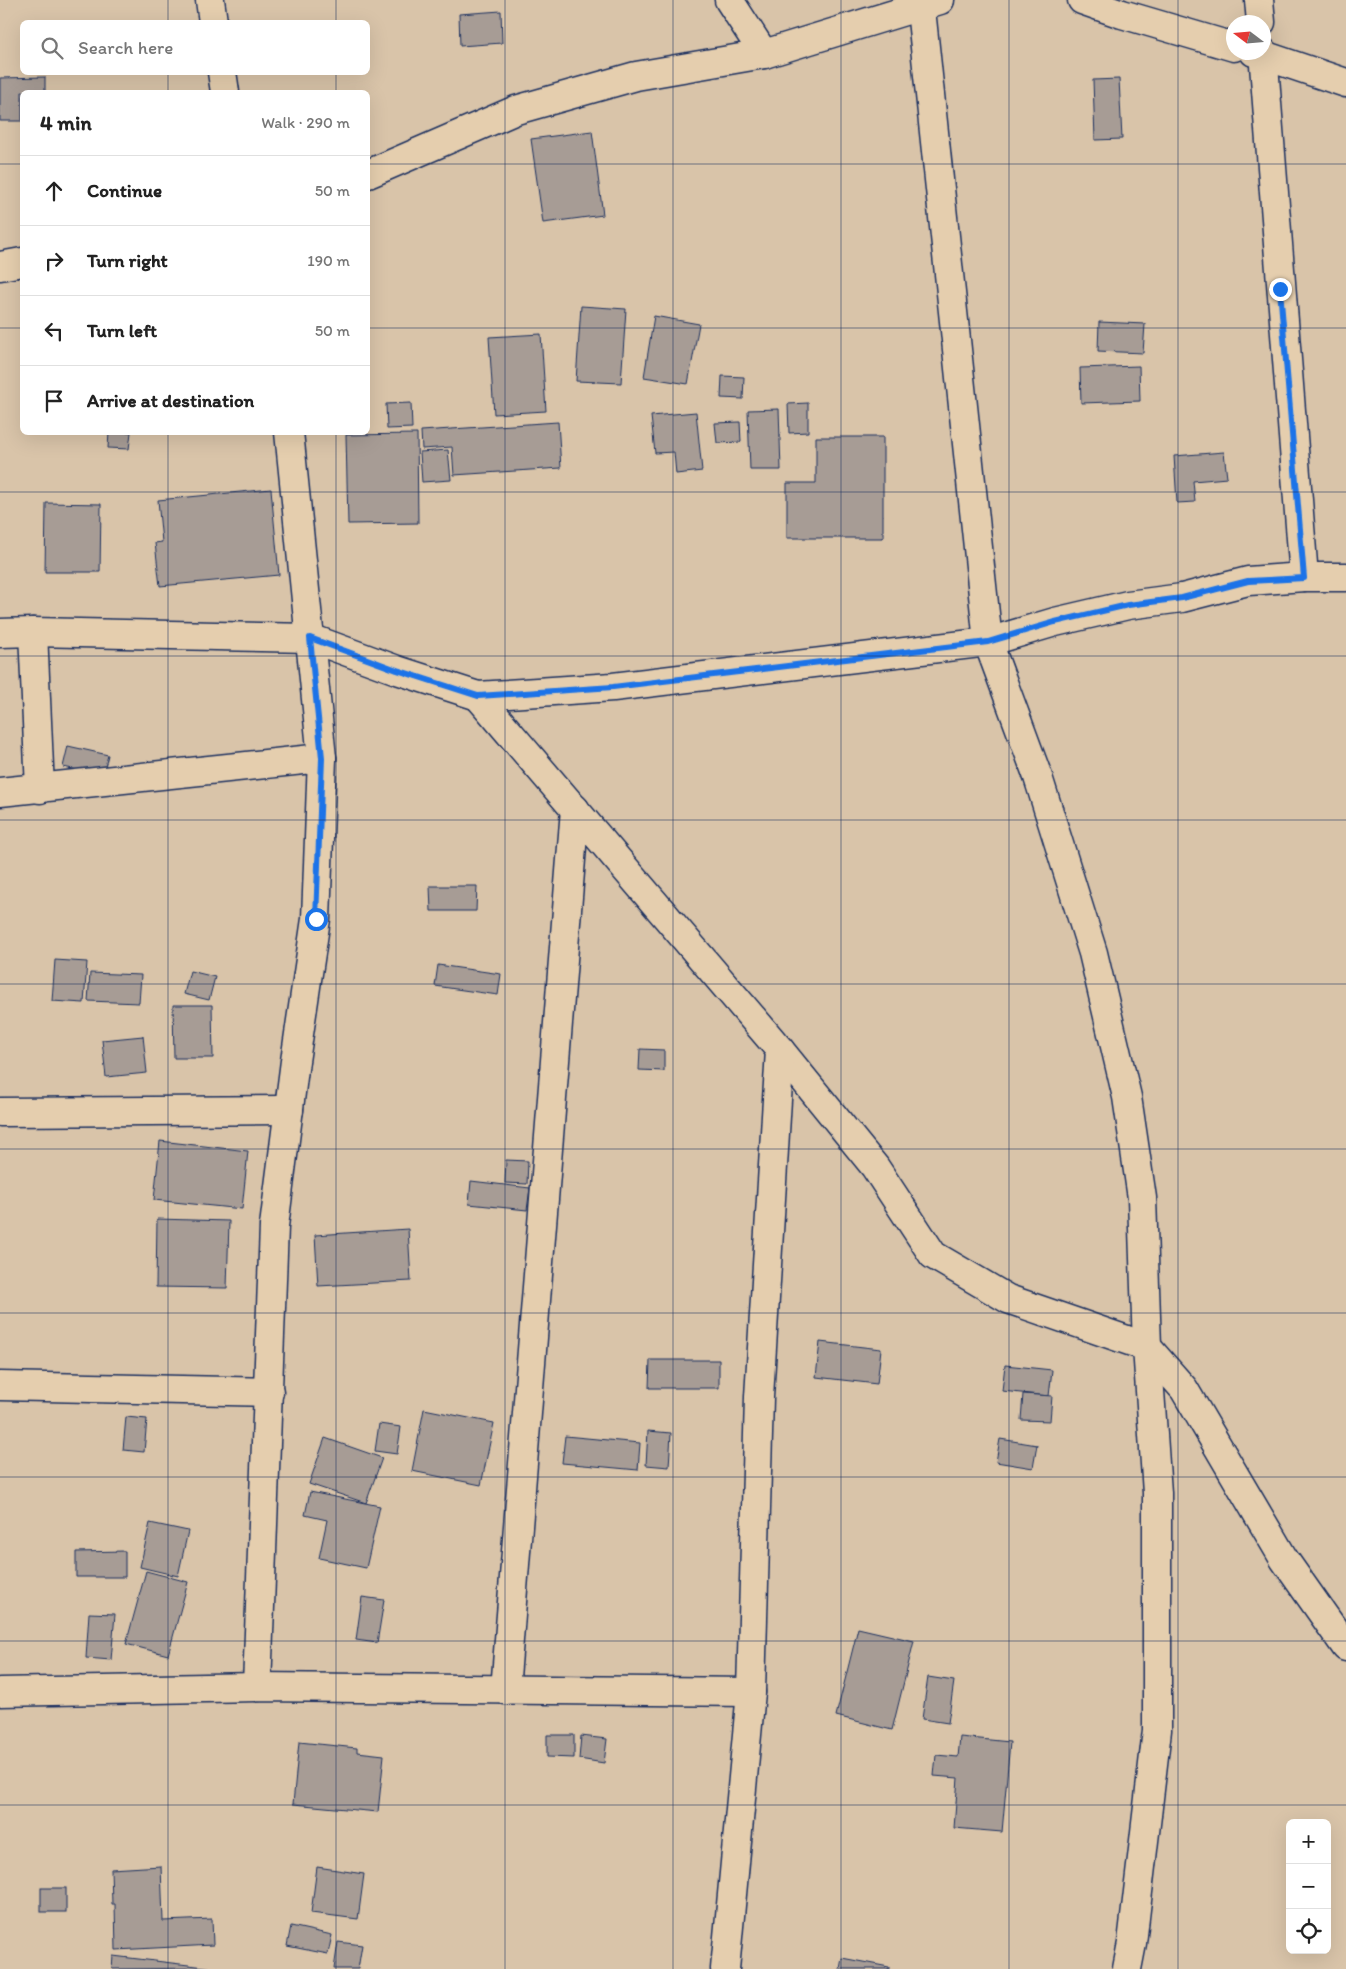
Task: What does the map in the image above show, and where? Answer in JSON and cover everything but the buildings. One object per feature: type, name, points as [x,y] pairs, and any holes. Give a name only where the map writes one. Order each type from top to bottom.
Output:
[{"type":"street","points":[[210,0],[213,20]]},
{"type":"street","points":[[729,0],[764,54]]},
{"type":"street","points":[[1082,0],[1122,14],[1226,45]]},
{"type":"street","points":[[1259,0],[1260,15]]},
{"type":"street","points":[[370,173],[516,110],[636,76],[764,54],[927,2],[988,642],[1038,777],[1093,953],[1127,1097],[1142,1198],[1147,1347],[1157,1493],[1157,1730],[1132,1943],[1127,1969]]},
{"type":"street","points":[[1271,57],[1346,83]]},
{"type":"street","points":[[1261,60],[1304,578]]},
{"type":"street","points":[[222,75],[225,90]]},
{"type":"street","points":[[0,266],[20,262]]},
{"type":"street","points":[[257,1687],[274,1226],[316,919],[322,758],[289,435]]},
{"type":"street","points":[[0,633],[33,632],[310,638],[397,670],[478,696],[613,687],[988,642],[1055,622],[1128,605],[1182,598],[1248,581],[1346,578]]},
{"type":"street","points":[[33,632],[40,788]]},
{"type":"street","points":[[478,696],[780,1050],[875,1167],[932,1255],[1008,1299],[1147,1347],[1184,1389],[1284,1559],[1346,1647]]},
{"type":"street","points":[[0,792],[322,758]]},
{"type":"street","points":[[505,1690],[575,809]]},
{"type":"street","points":[[725,1969],[750,1692],[759,1397],[780,1050]]},
{"type":"street","points":[[0,1112],[289,1110]]},
{"type":"street","points":[[0,1386],[269,1392]]},
{"type":"street","points":[[0,1692],[257,1687],[750,1692]]},
{"type":"route","points":[[316,919],[322,758],[310,638],[397,670],[478,696],[613,687],[988,642],[1055,622],[1128,605],[1182,598],[1248,581],[1304,578],[1280,289]]}]
